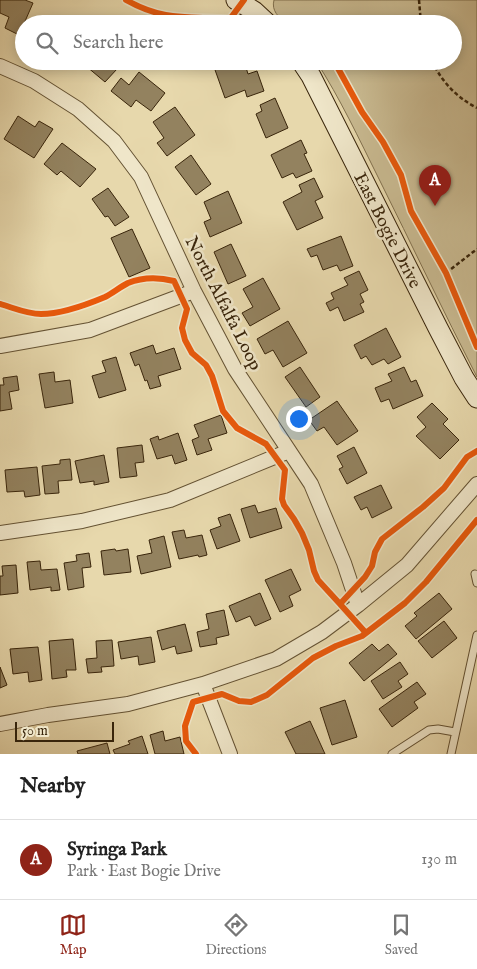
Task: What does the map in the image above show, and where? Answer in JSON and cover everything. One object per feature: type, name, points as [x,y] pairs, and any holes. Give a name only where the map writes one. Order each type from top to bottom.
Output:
[{"type":"street","points":[[236,0],[261,12]]},
{"type":"street","name":"North Alfalfa Loop","points":[[0,66],[34,81],[78,109],[114,141],[141,177],[194,291],[236,369],[311,484],[344,563],[358,605]]},
{"type":"street","name":"East Bogie Drive","points":[[307,70],[438,328],[477,398]]},
{"type":"street","points":[[0,346],[90,330],[194,291]]},
{"type":"street","points":[[0,533],[82,521],[170,500],[289,452]]},
{"type":"street","points":[[0,724],[128,704],[203,684],[276,659],[322,632],[407,565],[477,484]]},
{"type":"street","points":[[203,684],[230,754]]},
{"type":"lane","points":[[475,574],[477,583]]},
{"type":"lane","points":[[451,754],[477,635]]},
{"type":"lane","points":[[392,754],[429,730],[438,729],[455,732]]},
{"type":"path","points":[[418,0],[419,15]]},
{"type":"path","points":[[436,70],[440,77],[456,95],[477,108]]},
{"type":"path","points":[[450,281],[444,270],[477,248]]},
{"type":"shaded area","points":[[274,0],[477,0],[477,377],[349,119],[321,70],[462,70],[462,15],[277,15],[273,4]]},
{"type":"building","points":[[0,0],[25,0],[33,3],[28,15],[15,15],[15,33],[5,28],[9,17],[0,13]]},
{"type":"building","points":[[91,70],[116,70],[105,82]]},
{"type":"building","points":[[215,70],[247,70],[248,74],[257,71],[264,91],[247,97],[245,90],[225,98]]},
{"type":"building","points":[[139,72],[165,93],[151,111],[136,100],[131,107],[111,91],[121,78],[129,85]]},
{"type":"building","points":[[275,98],[288,128],[266,138],[256,114],[262,111],[260,105]]},
{"type":"building","points":[[175,107],[195,135],[167,156],[157,143],[164,138],[153,122]]},
{"type":"building","points":[[18,116],[35,127],[39,121],[53,129],[34,158],[4,139]]},
{"type":"building","points":[[301,140],[307,153],[304,154],[312,171],[296,178],[293,173],[282,178],[271,155]]},
{"type":"building","points":[[62,143],[96,169],[80,187],[61,171],[57,175],[44,164]]},
{"type":"building","points":[[191,155],[211,184],[196,195],[175,167]]},
{"type":"building","points":[[314,178],[323,197],[315,201],[323,218],[297,230],[283,202],[302,192],[299,185]]},
{"type":"building","points":[[108,188],[129,217],[115,226],[108,216],[105,217],[92,199]]},
{"type":"building","points":[[228,191],[242,223],[210,237],[204,222],[211,219],[204,202]]},
{"type":"building","points":[[132,229],[150,268],[129,277],[111,238]]},
{"type":"building","points":[[341,236],[353,266],[340,271],[337,265],[323,270],[317,255],[311,257],[307,249]]},
{"type":"building","points":[[231,244],[246,276],[228,284],[214,252]]},
{"type":"building","points":[[359,271],[368,290],[360,294],[364,302],[360,304],[364,312],[344,321],[338,307],[330,311],[326,303],[334,299],[331,293],[348,285],[344,278]]},
{"type":"building","points":[[263,278],[280,309],[250,326],[242,313],[253,307],[243,289]]},
{"type":"building","points":[[288,321],[307,353],[283,367],[273,350],[265,354],[257,339]]},
{"type":"building","points":[[386,328],[401,357],[388,364],[384,359],[372,365],[366,356],[361,359],[354,345]]},
{"type":"building","points":[[153,345],[156,354],[174,348],[181,369],[158,376],[161,386],[150,389],[139,364],[135,366],[130,353]]},
{"type":"building","points":[[116,357],[126,390],[99,398],[92,376],[106,372],[102,361]]},
{"type":"building","points":[[300,367],[320,397],[306,407],[285,377]]},
{"type":"building","points":[[404,367],[411,382],[416,380],[423,396],[393,409],[389,399],[381,402],[375,388],[392,381],[388,374]]},
{"type":"building","points":[[54,372],[55,382],[70,380],[73,403],[45,408],[39,374]]},
{"type":"building","points":[[17,376],[19,390],[9,392],[12,409],[0,411],[0,385],[4,385],[3,378]]},
{"type":"building","points":[[337,401],[358,431],[337,445],[324,427],[317,431],[309,420]]},
{"type":"building","points":[[432,403],[448,419],[443,424],[459,440],[440,459],[416,436],[426,427],[417,417]]},
{"type":"building","points":[[221,415],[227,433],[208,439],[212,450],[197,455],[192,440],[199,437],[194,425]]},
{"type":"building","points":[[178,433],[187,460],[175,464],[172,455],[157,459],[150,439],[158,436],[159,440]]},
{"type":"building","points":[[142,445],[144,462],[135,463],[137,476],[120,478],[117,448]]},
{"type":"building","points":[[354,447],[367,473],[347,484],[339,469],[343,467],[337,456]]},
{"type":"building","points":[[104,455],[109,482],[94,485],[94,481],[80,483],[75,461]]},
{"type":"building","points":[[70,459],[72,480],[58,481],[59,493],[45,494],[42,466],[60,464],[60,460]]},
{"type":"building","points":[[37,467],[40,495],[25,497],[24,491],[7,492],[5,470]]},
{"type":"building","points":[[381,485],[392,508],[372,518],[367,507],[361,510],[354,497]]},
{"type":"building","points":[[255,505],[258,513],[276,508],[282,528],[250,538],[241,509]]},
{"type":"building","points":[[230,514],[240,541],[217,549],[210,530],[221,526],[218,518]]},
{"type":"building","points":[[184,530],[186,538],[202,535],[207,555],[179,559],[172,532]]},
{"type":"building","points":[[164,536],[171,567],[141,574],[137,556],[152,553],[149,540]]},
{"type":"building","points":[[115,549],[116,551],[128,549],[131,572],[104,575],[101,551]]},
{"type":"building","points":[[89,553],[91,567],[82,568],[84,587],[68,590],[64,563],[77,561],[76,555]]},
{"type":"building","points":[[40,561],[41,570],[57,569],[60,590],[51,591],[51,587],[30,590],[27,562]]},
{"type":"building","points":[[16,565],[18,593],[0,595],[0,576],[3,576],[2,566]]},
{"type":"building","points":[[291,569],[301,590],[289,596],[293,606],[280,612],[265,580]]},
{"type":"building","points":[[260,593],[271,619],[255,626],[250,616],[236,622],[229,606]]},
{"type":"building","points":[[439,593],[452,609],[416,639],[405,626],[417,616],[414,613]]},
{"type":"building","points":[[224,610],[229,635],[216,638],[217,644],[200,647],[197,632],[209,629],[206,614]]},
{"type":"building","points":[[444,621],[457,638],[432,658],[418,641]]},
{"type":"building","points":[[185,624],[192,651],[177,654],[175,646],[162,650],[157,631]]},
{"type":"building","points":[[151,637],[155,662],[139,665],[138,656],[121,659],[118,642]]},
{"type":"building","points":[[73,639],[76,670],[66,670],[67,677],[52,679],[49,641]]},
{"type":"building","points":[[112,640],[114,666],[101,667],[102,672],[88,673],[86,659],[97,658],[96,641]]},
{"type":"building","points":[[372,644],[379,651],[388,644],[397,654],[364,681],[349,663]]},
{"type":"building","points":[[38,647],[42,680],[29,682],[28,672],[13,674],[10,649]]},
{"type":"building","points":[[400,662],[408,674],[398,681],[402,687],[383,699],[371,681]]},
{"type":"building","points":[[0,667],[7,685],[0,688]]},
{"type":"building","points":[[417,682],[426,694],[414,702],[418,708],[392,727],[379,709]]},
{"type":"building","points":[[345,700],[357,737],[332,745],[320,708]]},
{"type":"building","points":[[310,721],[325,754],[296,754],[285,732]]},
{"type":"building","points":[[163,731],[165,741],[180,737],[184,754],[155,754],[150,735]]},
{"type":"building","points":[[142,736],[148,754],[115,754],[113,750],[130,744],[128,741]]},
{"type":"building","points":[[107,743],[110,754],[78,754],[77,751]]},
{"type":"cycle path","points":[[126,0],[140,7],[165,15]]},
{"type":"cycle path","points":[[233,15],[244,0]]},
{"type":"cycle path","points":[[339,70],[362,112],[383,142],[401,175],[411,211],[446,273],[477,347]]},
{"type":"cycle path","points":[[0,304],[31,313],[49,314],[90,303],[134,281],[151,278],[174,281],[187,309],[182,328],[185,340],[192,353],[206,365],[212,376],[223,411],[237,428],[266,444],[285,470],[282,499],[284,505],[302,533],[318,580],[340,604]]},
{"type":"cycle path","points":[[366,633],[340,604],[365,577],[372,566],[375,552],[382,539],[444,488],[467,457],[477,451]]},
{"type":"cycle path","points":[[196,754],[186,741],[185,726],[193,702],[222,694],[239,701],[251,702],[267,695],[313,658],[336,646],[362,636],[405,603],[426,582],[477,520]]},
{"type":"place","name":"Syringa Park","points":[[435,206]]}]
